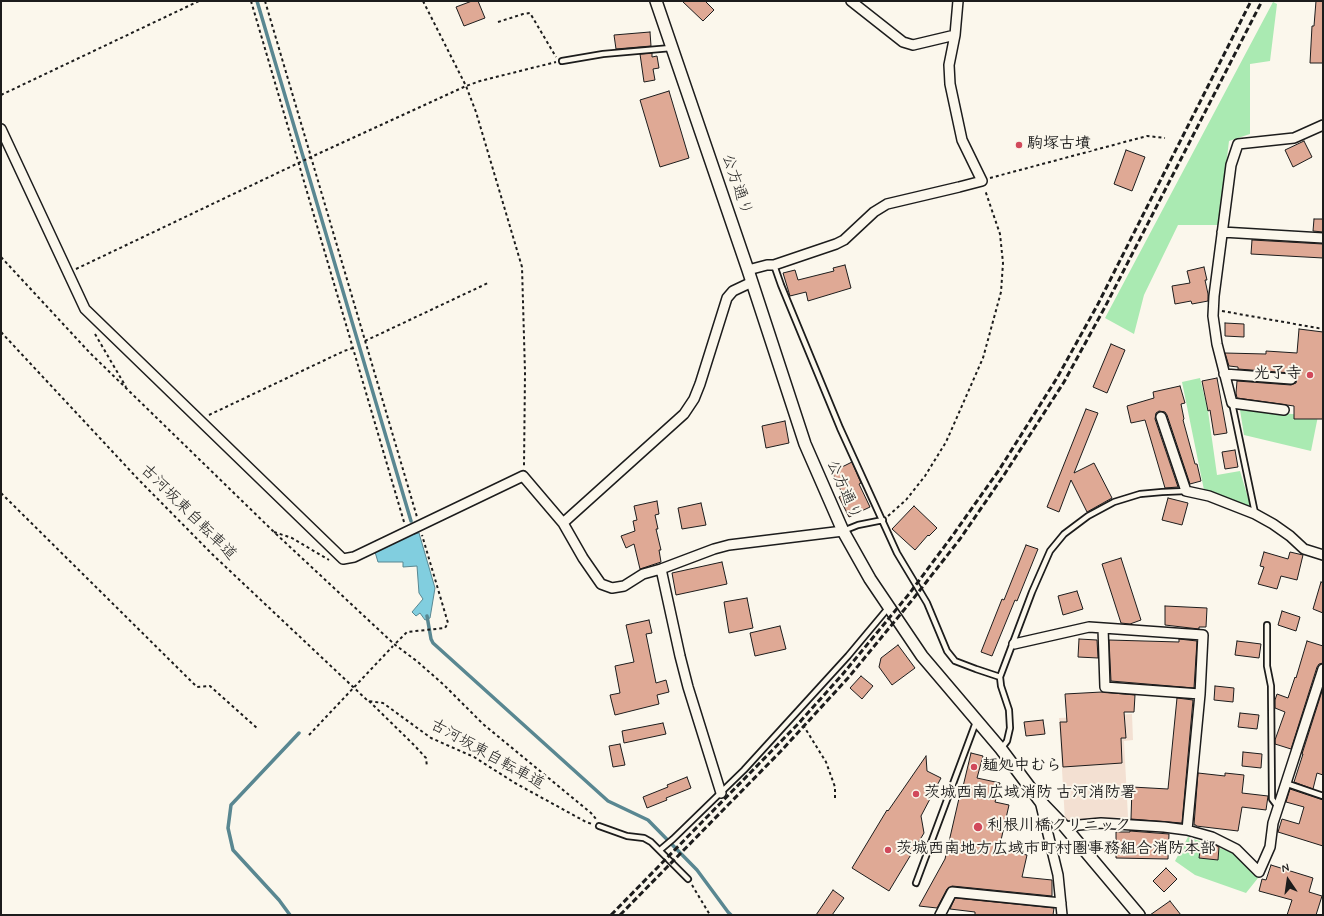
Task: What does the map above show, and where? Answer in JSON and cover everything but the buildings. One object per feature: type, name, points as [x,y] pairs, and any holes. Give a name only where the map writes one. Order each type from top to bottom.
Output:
[{"type":"street","name":"公方通り","points":[[656,1],[748,270],[805,444],[843,531],[870,579],[922,656],[1001,750],[1040,801],[1065,827],[1139,915]]},
{"type":"street","points":[[851,1],[903,42],[913,45],[955,35]]},
{"type":"street","points":[[748,270],[767,265],[774,265],[836,244],[844,240],[874,212],[887,204],[982,181],[962,140],[950,84],[949,66],[955,35],[958,1]]},
{"type":"street","points":[[1284,410],[1232,403],[1216,344],[1213,309],[1214,296],[1231,165],[1238,144],[1294,138],[1323,125]]},
{"type":"street","points":[[1,129],[85,309],[344,560],[354,557],[523,476],[563,523],[583,558],[601,584],[612,588],[624,586],[643,574],[661,569],[714,548],[843,531]]},
{"type":"street","points":[[1222,232],[1323,238]]},
{"type":"street","points":[[563,523],[684,414],[694,399],[700,384],[727,298],[733,291],[752,282]]},
{"type":"street","points":[[1224,374],[1291,378]]},
{"type":"street","points":[[1161,417],[1186,492],[1209,496],[1255,514],[1290,536],[1304,549],[1323,555]]},
{"type":"street","points":[[661,569],[688,687],[721,793]]},
{"type":"street","points":[[1014,644],[1089,627],[1203,635],[1200,694],[1187,830]]},
{"type":"street","points":[[1103,628],[1105,687],[1200,694]]},
{"type":"street","points":[[1065,827],[1079,824],[1101,823],[1187,830],[1212,837],[1236,850],[1260,872],[1270,847],[1273,823],[1279,808],[1285,783],[1323,669]]},
{"type":"street","points":[[1040,801],[1058,875],[1062,915]]},
{"type":"street","points":[[940,915],[952,892],[1061,903]]},
{"type":"lane","points":[[562,61],[603,54],[671,48]]},
{"type":"lane","points":[[774,265],[840,428],[897,553],[927,604],[947,651],[955,660],[1000,677]]},
{"type":"lane","points":[[1232,403],[1255,514]]},
{"type":"lane","points":[[1001,750],[1007,741],[1010,722],[1009,710],[1001,686],[1000,677],[1014,644],[1032,592],[1050,550],[1064,534],[1088,516],[1114,502],[1140,494],[1186,492]]},
{"type":"lane","points":[[843,531],[858,525],[883,520]]},
{"type":"lane","points":[[662,848],[721,793],[796,714],[889,607]]},
{"type":"lane","points":[[1267,625],[1268,666],[1271,686],[1272,799],[1279,808]]},
{"type":"lane","points":[[916,883],[976,721]]},
{"type":"lane","points":[[1285,783],[1323,796]]},
{"type":"lane","points":[[599,826],[627,836],[644,838],[662,848],[688,879]]},
{"type":"path","points":[[1,95],[199,1]]},
{"type":"path","points":[[251,1],[300,163],[407,531]]},
{"type":"path","points":[[265,1],[309,158],[365,341],[448,623],[445,628],[407,632],[396,643]]},
{"type":"path","points":[[423,1],[466,86],[476,112],[522,267],[525,372],[523,476]]},
{"type":"path","points":[[498,22],[530,13],[555,56],[562,61]]},
{"type":"path","points":[[68,272],[309,158],[466,86],[480,81],[562,61]]},
{"type":"path","points":[[883,520],[906,500],[925,476],[946,442],[983,358],[1001,292],[1004,263],[1000,234],[982,181],[1133,139],[1147,136],[1165,138]]},
{"type":"path","points":[[1,258],[90,353],[274,532],[394,644],[418,662],[445,686],[483,724],[591,813],[598,821],[599,826]]},
{"type":"path","points":[[365,341],[488,283]]},
{"type":"path","points":[[1213,309],[1323,329]]},
{"type":"path","points":[[93,330],[128,390]]},
{"type":"path","name":"古河坂東自転車道","points":[[1,332],[138,479],[201,543],[414,745],[426,758],[427,767]]},
{"type":"path","points":[[200,420],[353,348]]},
{"type":"path","points":[[1,493],[197,687],[210,686],[257,728]]},
{"type":"path","points":[[274,532],[292,538],[331,562],[344,560]]},
{"type":"path","points":[[309,735],[393,646]]},
{"type":"path","name":"古河坂東自転車道","points":[[368,700],[383,703],[431,738],[474,757],[528,790],[586,822],[599,826]]},
{"type":"path","points":[[796,714],[826,762],[835,787],[835,798]]},
{"type":"path","points":[[688,879],[697,891],[710,915]]},
{"type":"shaded area","points":[[1132,714],[1133,740],[1124,741],[1128,817],[1065,821],[1059,718]]},
{"type":"green space","points":[[1273,2],[1277,4],[1270,61],[1250,64],[1250,134],[1229,141],[1219,225],[1178,225],[1144,295],[1134,334],[1105,318]]},
{"type":"green space","points":[[1200,378],[1208,411],[1217,475],[1240,471],[1251,508],[1204,490],[1182,382]]},
{"type":"green space","points":[[1240,410],[1318,416],[1311,451],[1244,435]]},
{"type":"green space","points":[[1188,837],[1234,853],[1258,878],[1246,893],[1195,875],[1175,861]]},
{"type":"water","points":[[419,533],[435,588],[430,618],[425,620],[420,613],[416,616],[412,612],[423,599],[419,593],[417,566],[403,567],[403,562],[378,562],[375,552],[410,535]]},
{"type":"waterway","points":[[257,1],[411,521]]},
{"type":"waterway","points":[[427,616],[433,643],[608,801],[648,820],[697,870],[731,915]]},
{"type":"waterway","points":[[290,915],[279,900],[233,850],[228,828],[231,805],[299,733]]},
{"type":"railway","points":[[611,915],[797,725],[842,675],[909,594],[999,470],[1057,378],[1098,304],[1251,1]]},
{"type":"railway","points":[[620,915],[781,751],[848,678],[960,539],[1004,475],[1064,382],[1105,307],[1262,1]]},
{"type":"place","name":"駒塚古墳","points":[[1019,145]]},
{"type":"place","name":"光了寺","points":[[1310,375]]},
{"type":"place","name":"麺処中むら","points":[[974,767]]},
{"type":"place","name":"茨城西南広域消防 古河消防署","points":[[916,794]]},
{"type":"place","name":"利根川橋クリニック","points":[[978,827]]},
{"type":"place","name":"茨城西南地方広域市町村圏事務組合消防本部","points":[[888,850]]}]
